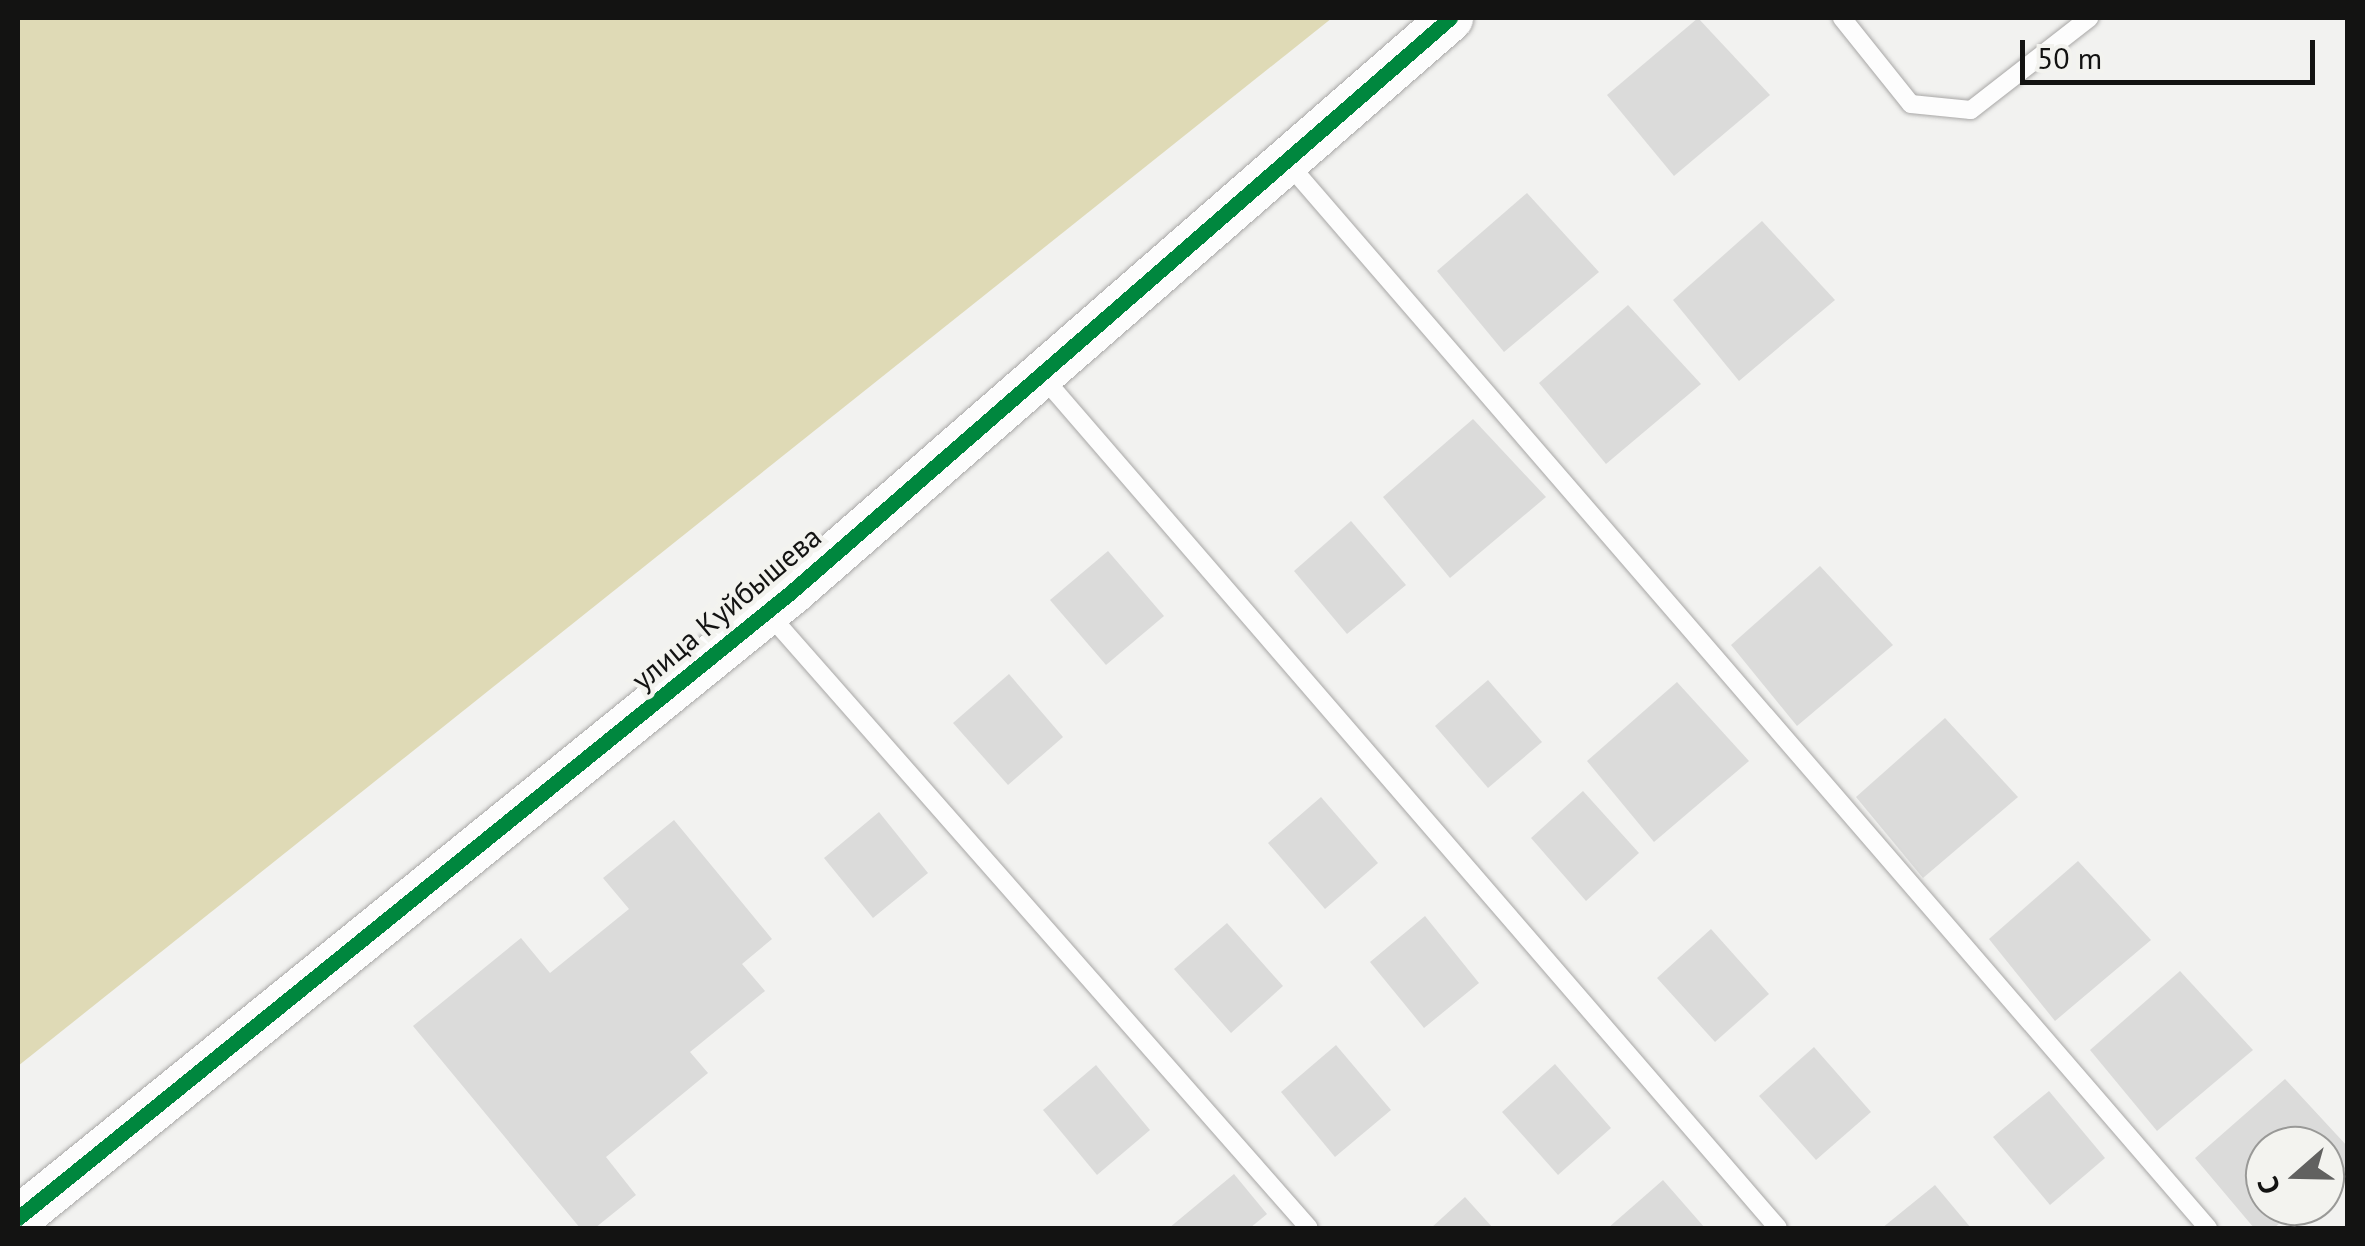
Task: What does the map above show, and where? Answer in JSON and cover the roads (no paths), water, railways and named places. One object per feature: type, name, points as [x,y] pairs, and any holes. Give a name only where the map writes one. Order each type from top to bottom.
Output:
[{"type":"street","name":"улица Куйбышева","points":[[18,1218],[767,612],[1450,18]]},
{"type":"lane","points":[[1842,18],[1911,104],[1971,110],[2088,18]]},
{"type":"lane","points":[[1286,160],[2208,1228]]},
{"type":"lane","points":[[1040,375],[1778,1228]]},
{"type":"lane","points":[[767,612],[1310,1228]]}]
